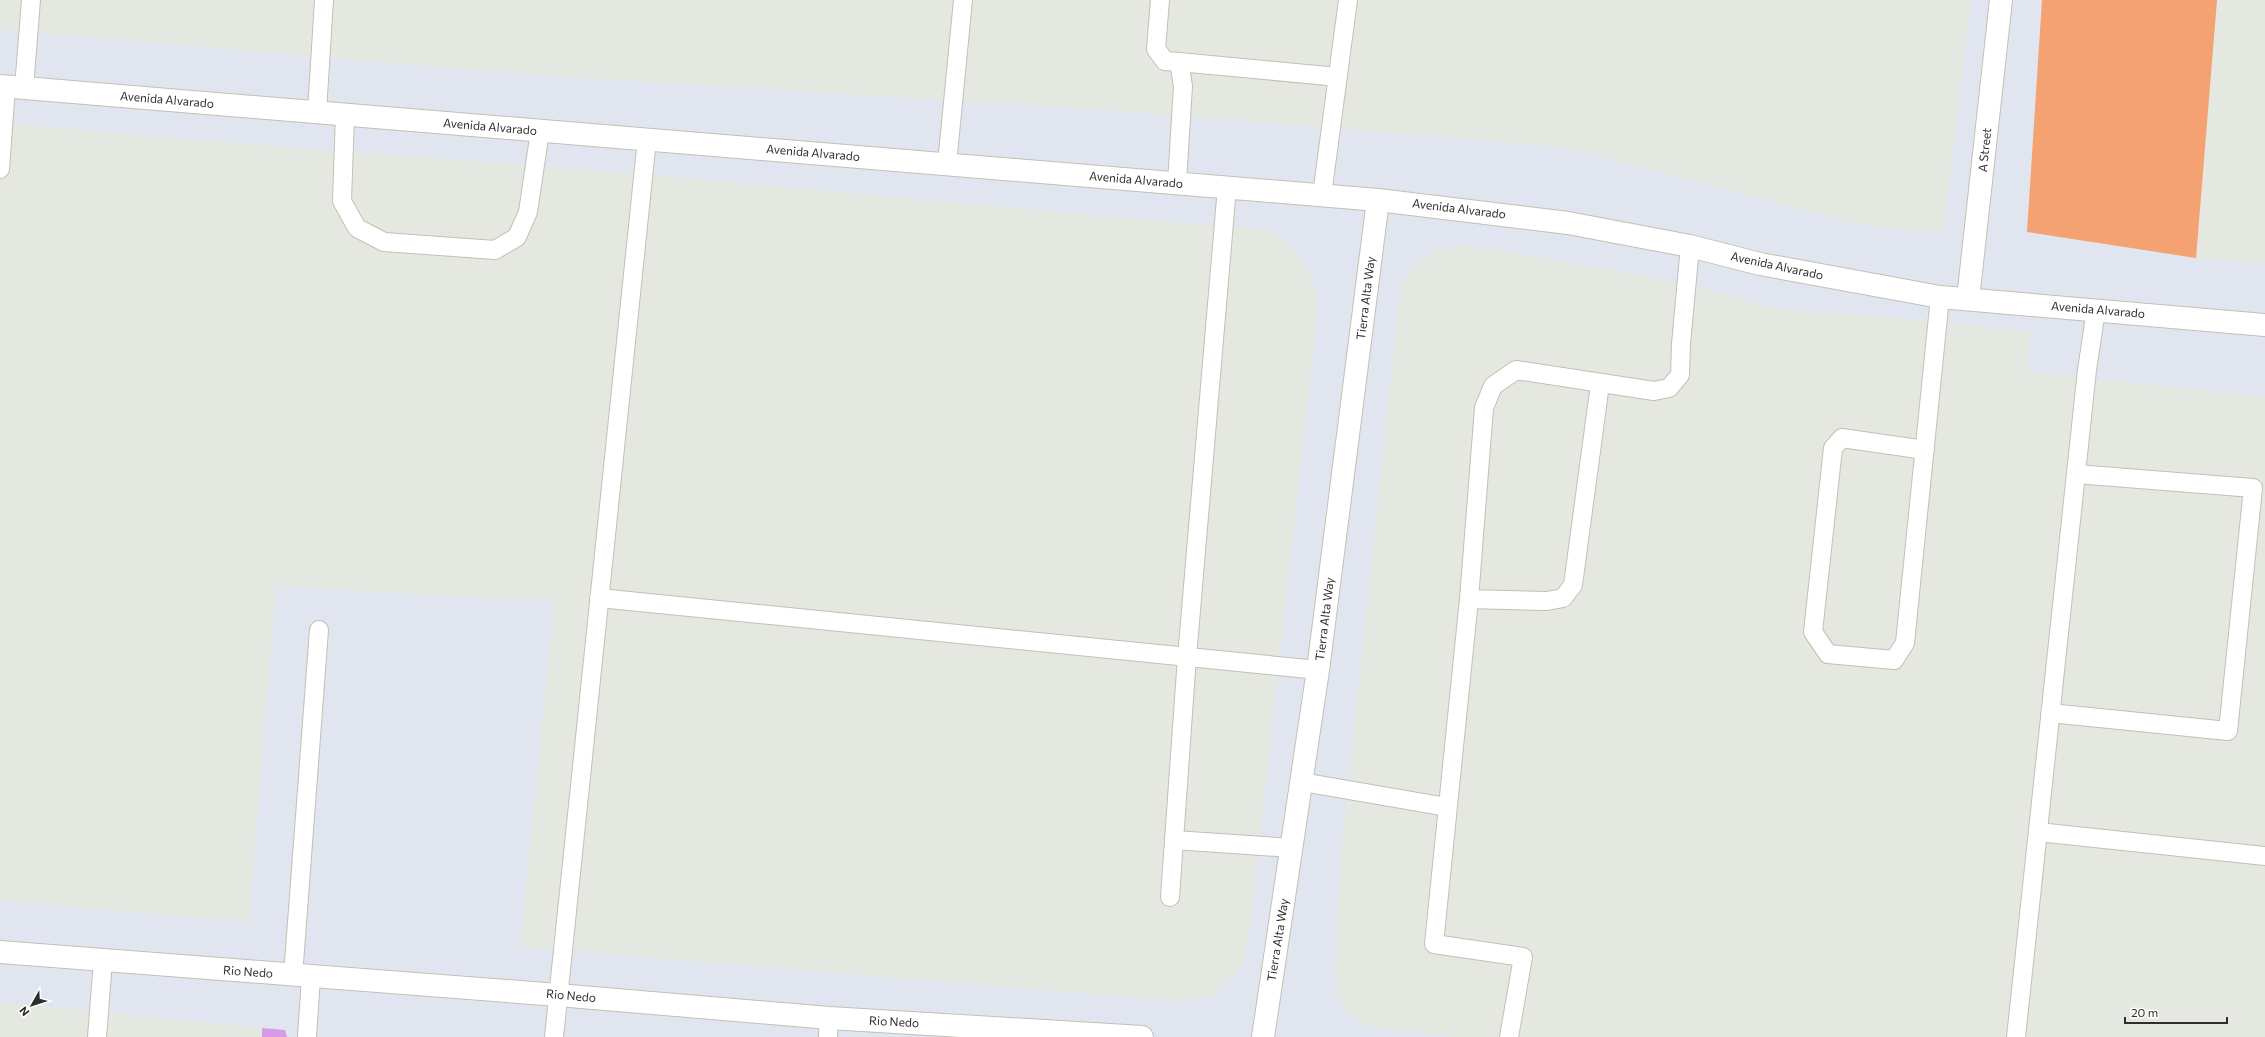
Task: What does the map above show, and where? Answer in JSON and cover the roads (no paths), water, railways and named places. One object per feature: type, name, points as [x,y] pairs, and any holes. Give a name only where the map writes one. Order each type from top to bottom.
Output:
[{"type":"street","name":"A Street","points":[[1968,299],[2001,0]]},
{"type":"street","name":"Avenida Alvarado","points":[[10,87],[1378,200],[1568,222],[1690,246],[1760,264],[1940,297],[2265,324]]},
{"type":"street","name":"Tierra Alta Way","points":[[1263,1037],[1318,670],[1378,200]]},
{"type":"street","name":"Rio Nedo","points":[[0,952],[558,995],[828,1028],[1131,1037]]},
{"type":"lane","points":[[0,169],[10,87],[31,0]]},
{"type":"lane","points":[[317,112],[324,0]]},
{"type":"lane","points":[[948,164],[963,0]]},
{"type":"lane","points":[[1160,0],[1156,49],[1165,61],[1338,77]]},
{"type":"lane","points":[[1322,195],[1348,0]]},
{"type":"lane","points":[[1177,183],[1183,86],[1179,62]]},
{"type":"lane","points":[[345,115],[342,201],[357,228],[384,242],[495,250],[517,237],[528,212],[540,131]]},
{"type":"lane","points":[[554,1037],[647,140]]},
{"type":"lane","points":[[1170,898],[1187,657],[1227,187]]},
{"type":"lane","points":[[1509,1037],[1523,957],[1434,944],[1446,807],[1469,599],[1484,408],[1493,386],[1516,370],[1600,384],[1654,391],[1669,388],[1680,375],[1680,344],[1690,246]]},
{"type":"lane","points":[[1925,450],[1842,438],[1833,448],[1813,632],[1828,654],[1894,660],[1905,643],[1925,450],[1940,297]]},
{"type":"lane","points":[[2016,1037],[2076,474],[2096,310]]},
{"type":"lane","points":[[1469,599],[1546,601],[1563,598],[1573,585],[1600,384]]},
{"type":"lane","points":[[2050,713],[2228,731],[2253,488],[2076,474]]},
{"type":"lane","points":[[599,598],[1318,670]]},
{"type":"lane","points":[[307,1037],[302,976],[319,630]]},
{"type":"lane","points":[[1302,782],[1446,807]]},
{"type":"lane","points":[[2038,832],[2265,856]]},
{"type":"lane","points":[[1174,840],[1292,848]]},
{"type":"lane","points":[[97,1037],[103,961]]}]
